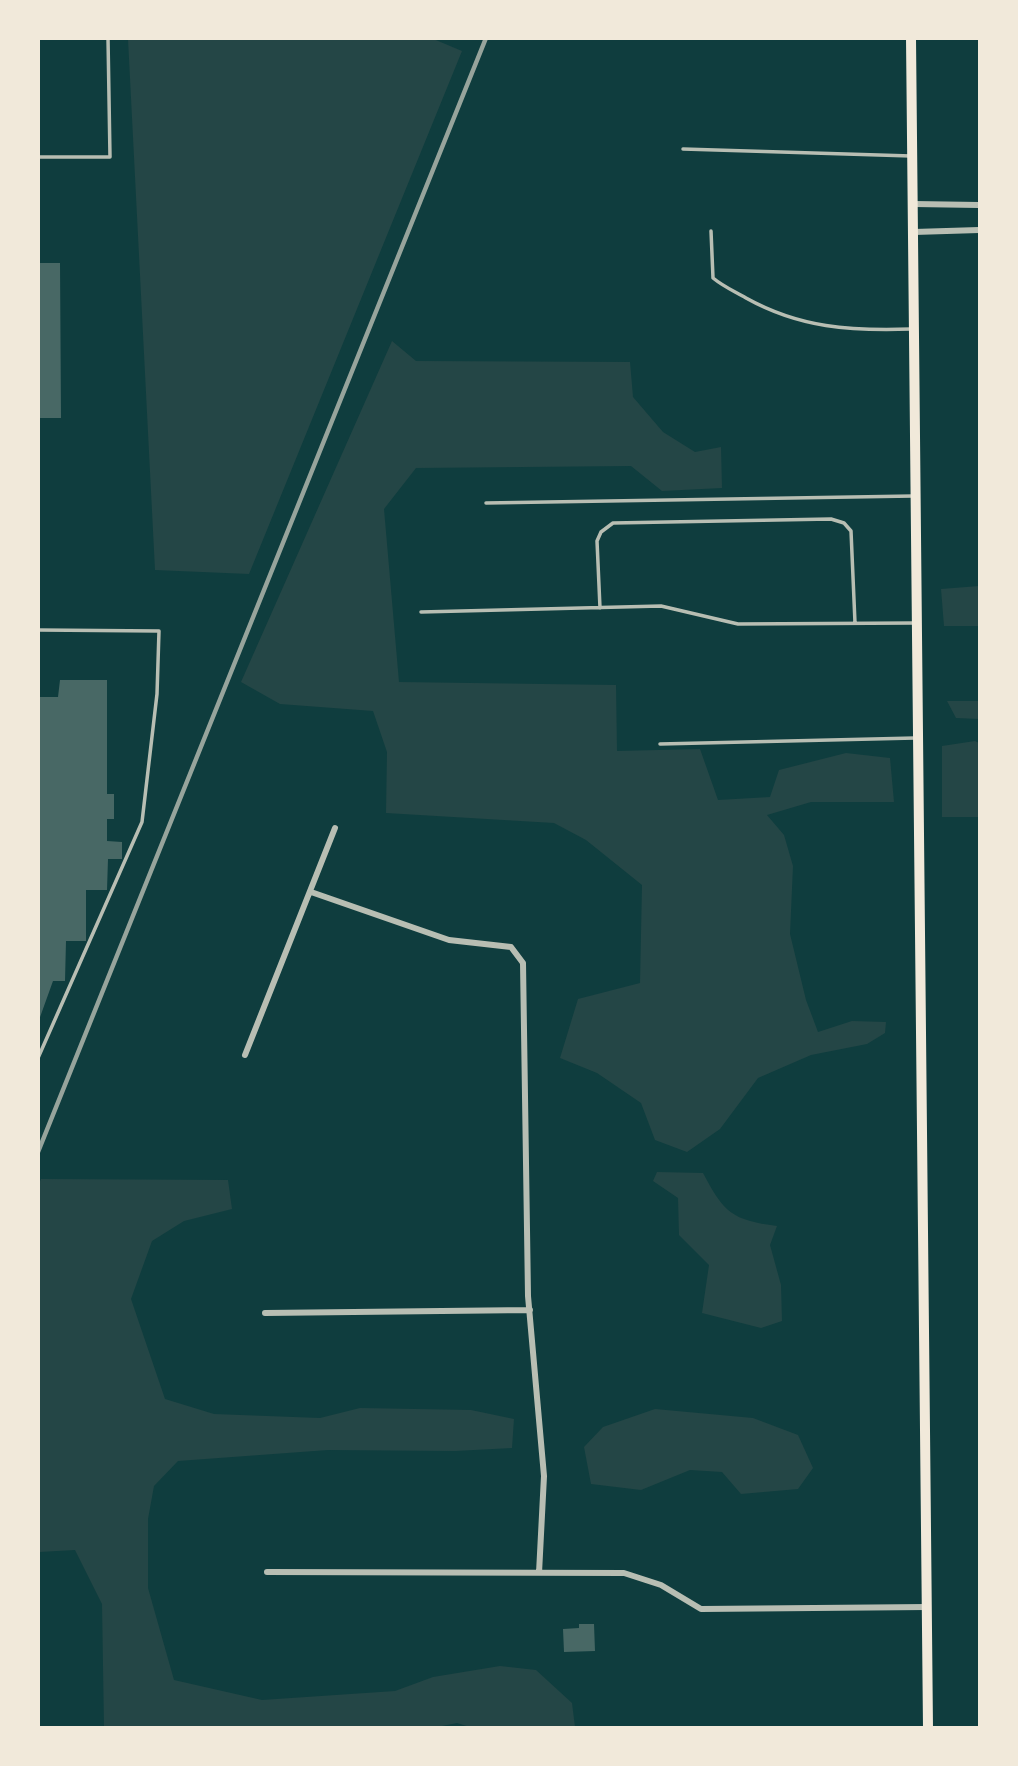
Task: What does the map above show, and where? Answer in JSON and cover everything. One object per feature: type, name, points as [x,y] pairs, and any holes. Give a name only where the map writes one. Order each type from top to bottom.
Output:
[{"type":"main road","points":[[911,38],[928,1727]]},
{"type":"street","points":[[914,204],[979,205]]},
{"type":"street","points":[[914,232],[979,230]]},
{"type":"street","points":[[245,1055],[335,828]]},
{"type":"street","points":[[311,892],[449,940],[511,947],[523,963],[530,1310],[544,1476],[539,1573]]},
{"type":"street","points":[[265,1313],[530,1310]]},
{"type":"street","points":[[267,1572],[624,1573],[661,1585],[701,1609],[927,1607]]},
{"type":"lane","points":[[38,157],[110,157],[108,38]]},
{"type":"lane","points":[[683,149],[913,156]]},
{"type":"lane","points":[[711,231],[713,278],[724,288],[768,310],[786,318],[855,330],[913,329]]},
{"type":"lane","points":[[486,503],[915,495]]},
{"type":"lane","points":[[600,608],[597,541],[601,532],[613,523],[831,519],[844,523],[851,531],[855,623]]},
{"type":"lane","points":[[421,612],[661,606],[738,624],[916,622]]},
{"type":"lane","points":[[38,630],[159,631],[156,694],[142,822],[38,1058]]},
{"type":"lane","points":[[660,744],[918,738]]},
{"type":"shaded area","points":[[431,38],[462,51],[249,574],[155,570],[128,39]]},
{"type":"shaded area","points":[[392,341],[416,361],[630,362],[633,397],[663,432],[695,452],[721,447],[722,488],[662,491],[631,466],[416,468],[384,509],[399,682],[616,685],[617,751],[700,749],[718,800],[770,797],[779,770],[846,753],[890,758],[894,802],[811,802],[767,815],[784,835],[793,866],[790,934],[806,1000],[818,1032],[852,1021],[886,1022],[885,1033],[867,1044],[811,1055],[758,1078],[720,1129],[687,1152],[655,1140],[641,1103],[597,1073],[560,1058],[578,999],[640,983],[642,885],[586,840],[554,823],[386,813],[387,752],[373,711],[280,704],[241,682]]},
{"type":"shaded area","points":[[979,586],[979,626],[944,626],[941,589]]},
{"type":"shaded area","points":[[947,701],[979,701],[979,719],[956,718]]},
{"type":"shaded area","points":[[975,741],[979,743],[979,817],[942,817],[942,746]]},
{"type":"shaded area","points":[[657,1172],[703,1173],[717,1197],[731,1212],[749,1221],[777,1226],[770,1245],[781,1285],[782,1321],[761,1328],[702,1313],[709,1265],[679,1235],[678,1198],[653,1181]]},
{"type":"shaded area","points":[[41,1179],[228,1180],[232,1209],[184,1221],[152,1241],[131,1299],[165,1399],[214,1414],[320,1418],[360,1408],[471,1410],[514,1419],[512,1448],[455,1451],[328,1450],[178,1461],[154,1486],[148,1519],[148,1588],[174,1680],[262,1700],[395,1691],[433,1677],[500,1666],[536,1670],[572,1703],[575,1727],[473,1728],[457,1723],[432,1728],[104,1727],[102,1604],[75,1550],[39,1552],[38,1186]]},
{"type":"shaded area","points":[[655,1409],[753,1418],[798,1435],[813,1468],[798,1489],[741,1494],[722,1472],[690,1470],[641,1490],[591,1484],[584,1447],[603,1427]]},
{"type":"building","points":[[38,263],[60,263],[61,418],[38,418]]},
{"type":"building","points":[[60,680],[107,680],[107,794],[114,794],[114,819],[107,819],[107,841],[122,842],[122,859],[108,859],[107,890],[86,890],[86,941],[66,941],[65,981],[53,981],[39,1020],[38,697],[58,697]]},
{"type":"building","points":[[579,1624],[594,1624],[595,1651],[564,1652],[563,1629],[579,1628]]},
{"type":"railway","points":[[38,1152],[486,38]]}]
